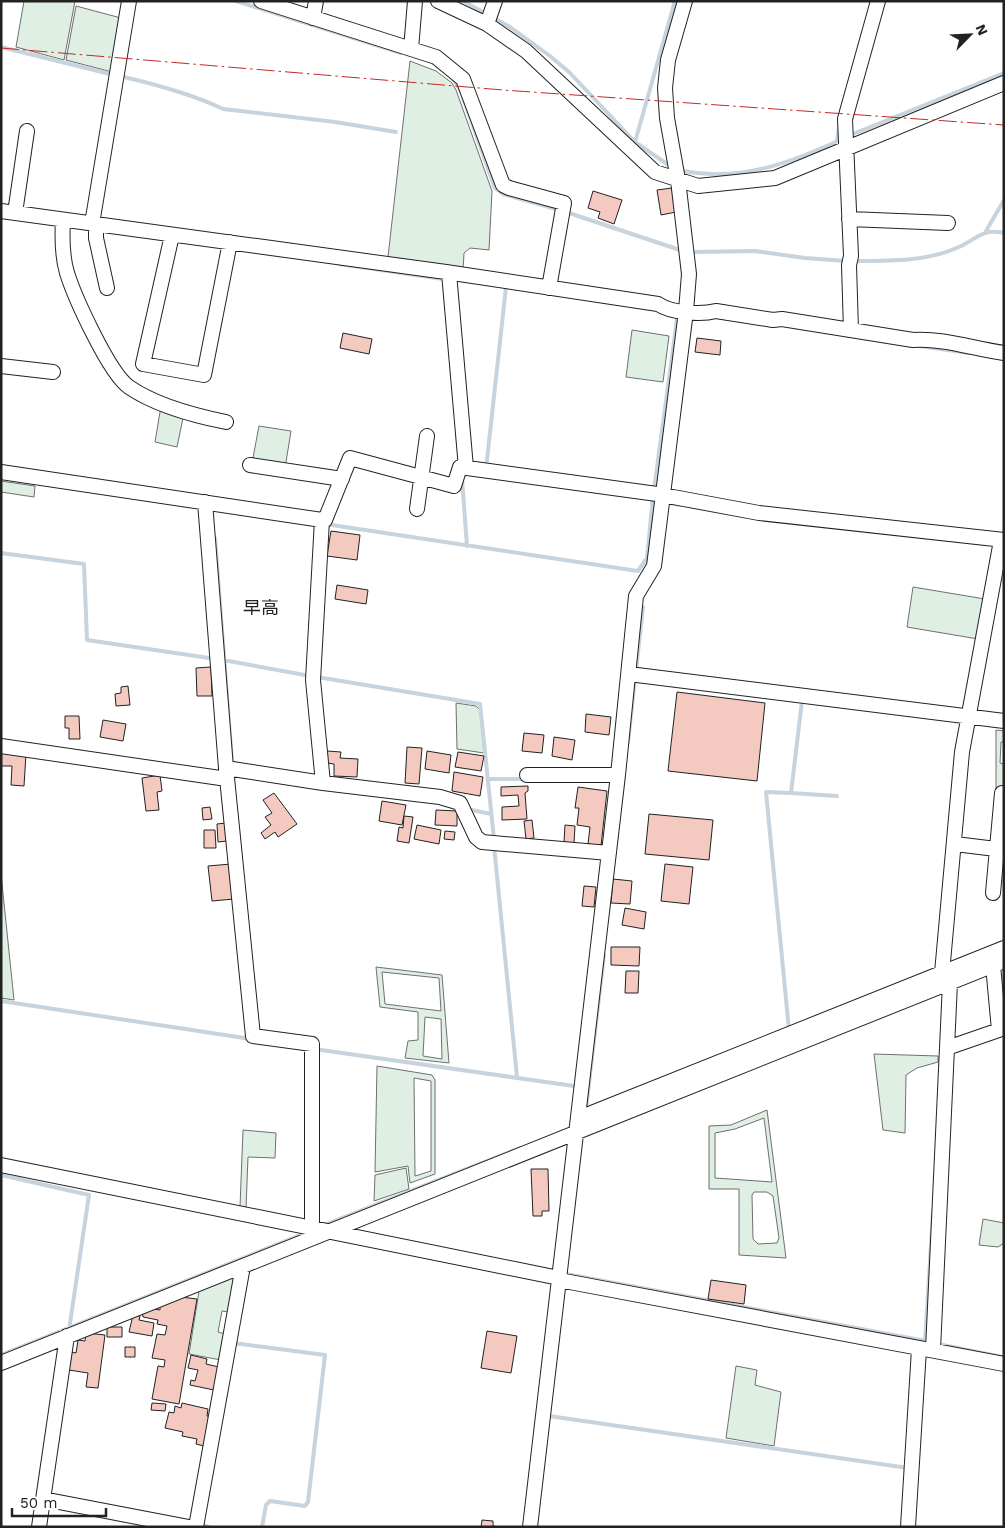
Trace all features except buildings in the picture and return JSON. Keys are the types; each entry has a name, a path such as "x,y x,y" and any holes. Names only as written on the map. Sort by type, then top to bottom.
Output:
{"street":[{"path":"107,288 94,224 129,1"},
{"path":"261,1 436,57 462,79 503,185 564,203 549,288"},
{"path":"313,18 316,1"},
{"path":"411,49 415,1"},
{"path":"438,1 491,14 526,51 654,172 698,186 775,178 845,141 1004,82"},
{"path":"530,1527 562,1280 576,1134 618,774 633,674 636,596 654,566 656,494 686,311 689,274 678,180 667,118 665,88 668,60 685,1"},
{"path":"851,330 845,119 878,1"},
{"path":"27,130 8,212 449,273 658,304 663,308 708,313 716,311 913,340 924,339 982,347 1004,353"},
{"path":"849,219 948,224"},
{"path":"63,220 62,241 68,273 105,358 128,387 172,408 198,417 226,422"},
{"path":"172,235 143,364 204,375 230,242"},
{"path":"449,273 466,468"},
{"path":"1,366 53,372"},
{"path":"417,509 426,436"},
{"path":"324,784 314,677 322,523 325,520 350,458 454,486 460,467 656,494 759,513 1003,542 962,752 943,978 947,1048 926,1350 912,1469 908,1527"},
{"path":"250,466 342,479"},
{"path":"1,472 205,507 322,523"},
{"path":"205,507 227,774 253,1036 312,1044 320,1228"},
{"path":"633,674 969,720 1004,721"},
{"path":"1,746 227,774 440,797 462,808 476,837 482,842 548,846 609,853"},
{"path":"527,775 618,774"},
{"path":"993,893 1002,793"},
{"path":"955,844 996,849"},
{"path":"1,1363 243,1266 320,1228 576,1134 943,978 1004,948"},
{"path":"579,1118 789,1035 943,978 998,963 999,1030 947,1048"},
{"path":"1,1165 320,1228 562,1280 1004,1364"},
{"path":"196,1527 243,1266"},
{"path":"39,1527 47,1499 67,1336"},
{"path":"47,1499 189,1527"}],"green space":[{"path":"24,1 75,1 64,60 16,47"},
{"path":"76,6 121,18 112,72 66,60"},
{"path":"410,61 436,71 452,83 492,191 489,250 470,248 464,253 463,271 450,266 388,257"},
{"path":"632,330 669,336 663,382 626,377"},
{"path":"161,406 184,413 177,447 155,442"},
{"path":"259,426 291,431 285,468 252,463"},
{"path":"1,481 35,486 34,497 1,492"},
{"path":"913,587 985,599 978,639 907,627"},
{"path":"456,703 476,706 480,710 484,753 457,749"},
{"path":"996,730 1004,731 1004,742 1001,742 1000,763 1004,764 1004,790 996,789"},
{"path":"1,874 14,1000 1,998"},
{"path":"376,967 442,975 449,1063 405,1058 408,1041 418,1040 418,1012 380,1007","holes":["382,972 439,978 441,1011 385,1004","425,1017 441,1019 442,1059 423,1056"]},
{"path":"874,1054 938,1056 938,1062 917,1068 906,1075 905,1133 883,1130"},
{"path":"377,1066 432,1075 435,1080 435,1174 410,1183 408,1166 375,1172","holes":["414,1078 431,1081 431,1171 415,1176"]},
{"path":"767,1110 786,1258 739,1255 739,1189 709,1189 709,1126 731,1125","holes":["764,1118 772,1182 715,1178 715,1133 735,1129","754,1192 767,1192 773,1196 779,1238 777,1243 758,1244 753,1239 752,1195"]},
{"path":"243,1130 276,1133 275,1158 248,1157 246,1208 240,1207"},
{"path":"406,1168 409,1189 374,1201 375,1175"},
{"path":"983,1219 1004,1223 1004,1243 998,1247 979,1245"},
{"path":"235,1275 229,1312 222,1311 218,1332 225,1334 221,1360 189,1354 199,1291"},
{"path":"736,1366 757,1370 755,1385 781,1392 774,1446 726,1438"}],"waterway":[{"path":"236,1 401,53"},
{"path":"463,1 510,27 550,56 569,72 635,142 667,164"},
{"path":"635,142 675,1"},
{"path":"1,47 110,74"},
{"path":"848,136 1004,73"},
{"path":"124,77 175,90 223,109 335,122 396,132"},
{"path":"453,79 460,89 495,188 503,194 559,210"},
{"path":"837,141 839,127"},
{"path":"683,171 725,174 765,168 804,156 842,139"},
{"path":"986,231 1004,200"},
{"path":"566,212 680,250"},
{"path":"853,261 893,261 933,256 959,247 985,233 1004,233"},
{"path":"692,252 755,251 846,261"},
{"path":"339,264 443,279"},
{"path":"486,469 506,287"},
{"path":"654,490 677,319"},
{"path":"919,346 969,353"},
{"path":"462,479 467,546"},
{"path":"325,524 638,571 647,558 653,497"},
{"path":"668,503 681,505"},
{"path":"215,538 232,762"},
{"path":"1,553 84,564 87,640 209,658"},
{"path":"628,742 643,607"},
{"path":"223,660 310,676"},
{"path":"317,677 480,704 494,839"},
{"path":"789,1030 766,792 791,793 802,701"},
{"path":"489,779 525,779"},
{"path":"791,793 837,796"},
{"path":"467,809 491,814"},
{"path":"494,846 517,1077"},
{"path":"586,1109 604,955"},
{"path":"1,1001 251,1039"},
{"path":"314,1049 574,1086"},
{"path":"324,1225 520,1148"},
{"path":"1,1175 89,1195 69,1330"},
{"path":"925,1343 933,1211"},
{"path":"1,1355 308,1232"},
{"path":"566,1274 926,1341"},
{"path":"233,1343 325,1355 308,1502 305,1506 270,1501 266,1505 262,1527"},
{"path":"938,1344 1002,1357"},
{"path":"549,1416 908,1468"},
{"path":"201,1524 209,1527"}],"power":[{"path":"1,48 503,90 1004,125"}],"district":[{"name":"早高","path":"261,608"}]}
